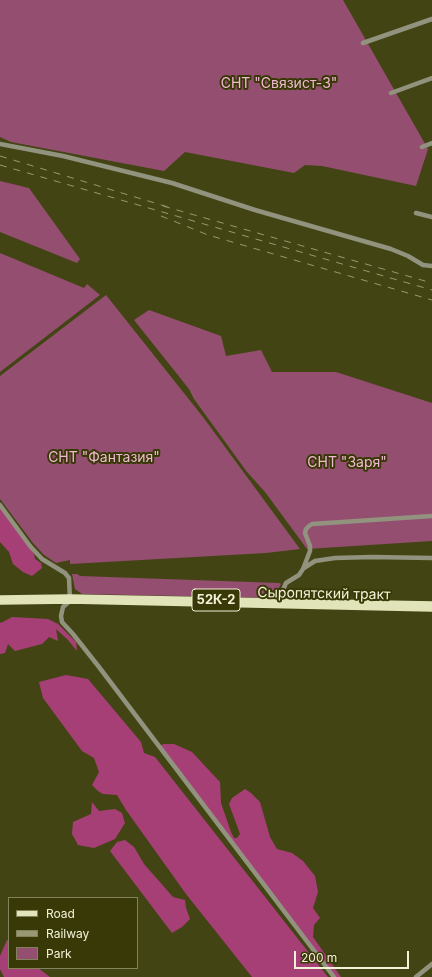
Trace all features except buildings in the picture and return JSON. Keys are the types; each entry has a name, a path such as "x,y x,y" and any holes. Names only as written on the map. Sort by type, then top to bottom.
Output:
{"main road":[{"name":"Сыропятский тракт","path":"0,598 432,604"},
{"name":"Сыропятский тракт","path":"0,602 70,599 432,609"}],"street":[{"path":"363,43 432,19"},
{"path":"391,93 432,78"},
{"path":"422,146 432,143"},
{"path":"0,144 63,156 172,182 255,210 391,248 423,265 432,266"},
{"path":"416,213 432,217"},
{"path":"0,505 30,546 50,564 67,575 70,582 70,599 63,607 61,616 62,622 99,667 334,977"},
{"path":"278,601 286,584 299,575 303,569 310,551 310,546 306,538 306,529 312,524 432,516"},
{"path":"303,569 314,561 335,558 432,558"},
{"path":"416,977 432,964"}],"green space":[{"name":"СНТ \"Связист-3\"","path":"0,0 343,0 428,149 416,186 322,166 305,165 294,173 185,152 164,171 11,142 0,137"},
{"path":"0,181 29,188 80,259 77,263 0,232"},
{"path":"0,253 84,288 87,284 100,295 0,372"},
{"name":"СНТ \"Фантазия\"","path":"106,295 203,417 300,549 266,553 70,564 70,560 56,563 44,555 33,543 0,499 0,376"},
{"name":"СНТ \"Заря\"","path":"149,310 221,336 226,356 261,350 272,372 336,372 432,403 432,541 307,549 265,492 247,472 194,399 189,389 134,320"},
{"path":"72,574 77,574 80,576 281,584 278,589 278,596 275,598 82,594 75,589"}],"shaded area":[{"path":"0,508 34,554 35,559 41,563 42,568 32,576 23,572 13,564 9,552 0,542"},
{"path":"12,617 48,619 58,624 76,642 77,651 56,629 58,641 49,637 42,644 15,651 8,644 5,653 0,654 0,622 1,623"},
{"path":"66,675 88,679 141,742 144,753 155,757 328,977 252,977 186,894 117,795 103,794 92,785 99,772 94,758 82,751 43,698 39,682"},
{"path":"164,744 174,744 192,752 220,782 221,803 234,838 237,838 240,834 229,804 232,798 245,789 260,802 270,837 277,849 292,853 303,861 315,876 318,892 313,908 320,918 314,925 313,937 341,977 335,977 159,746"},
{"path":"92,802 99,811 115,809 122,813 125,823 115,839 94,848 78,845 72,834 73,822 91,814"},
{"path":"125,840 134,847 144,864 173,897 185,900 190,919 182,927 172,933 110,851 117,842"},
{"path":"7,940 8,969 39,969 50,977 4,977 0,969 0,956"}],"railway":[{"path":"0,156 168,207"},
{"path":"0,165 432,290"},
{"path":"163,206 432,283"},
{"path":"161,216 208,235 432,300"}]}
